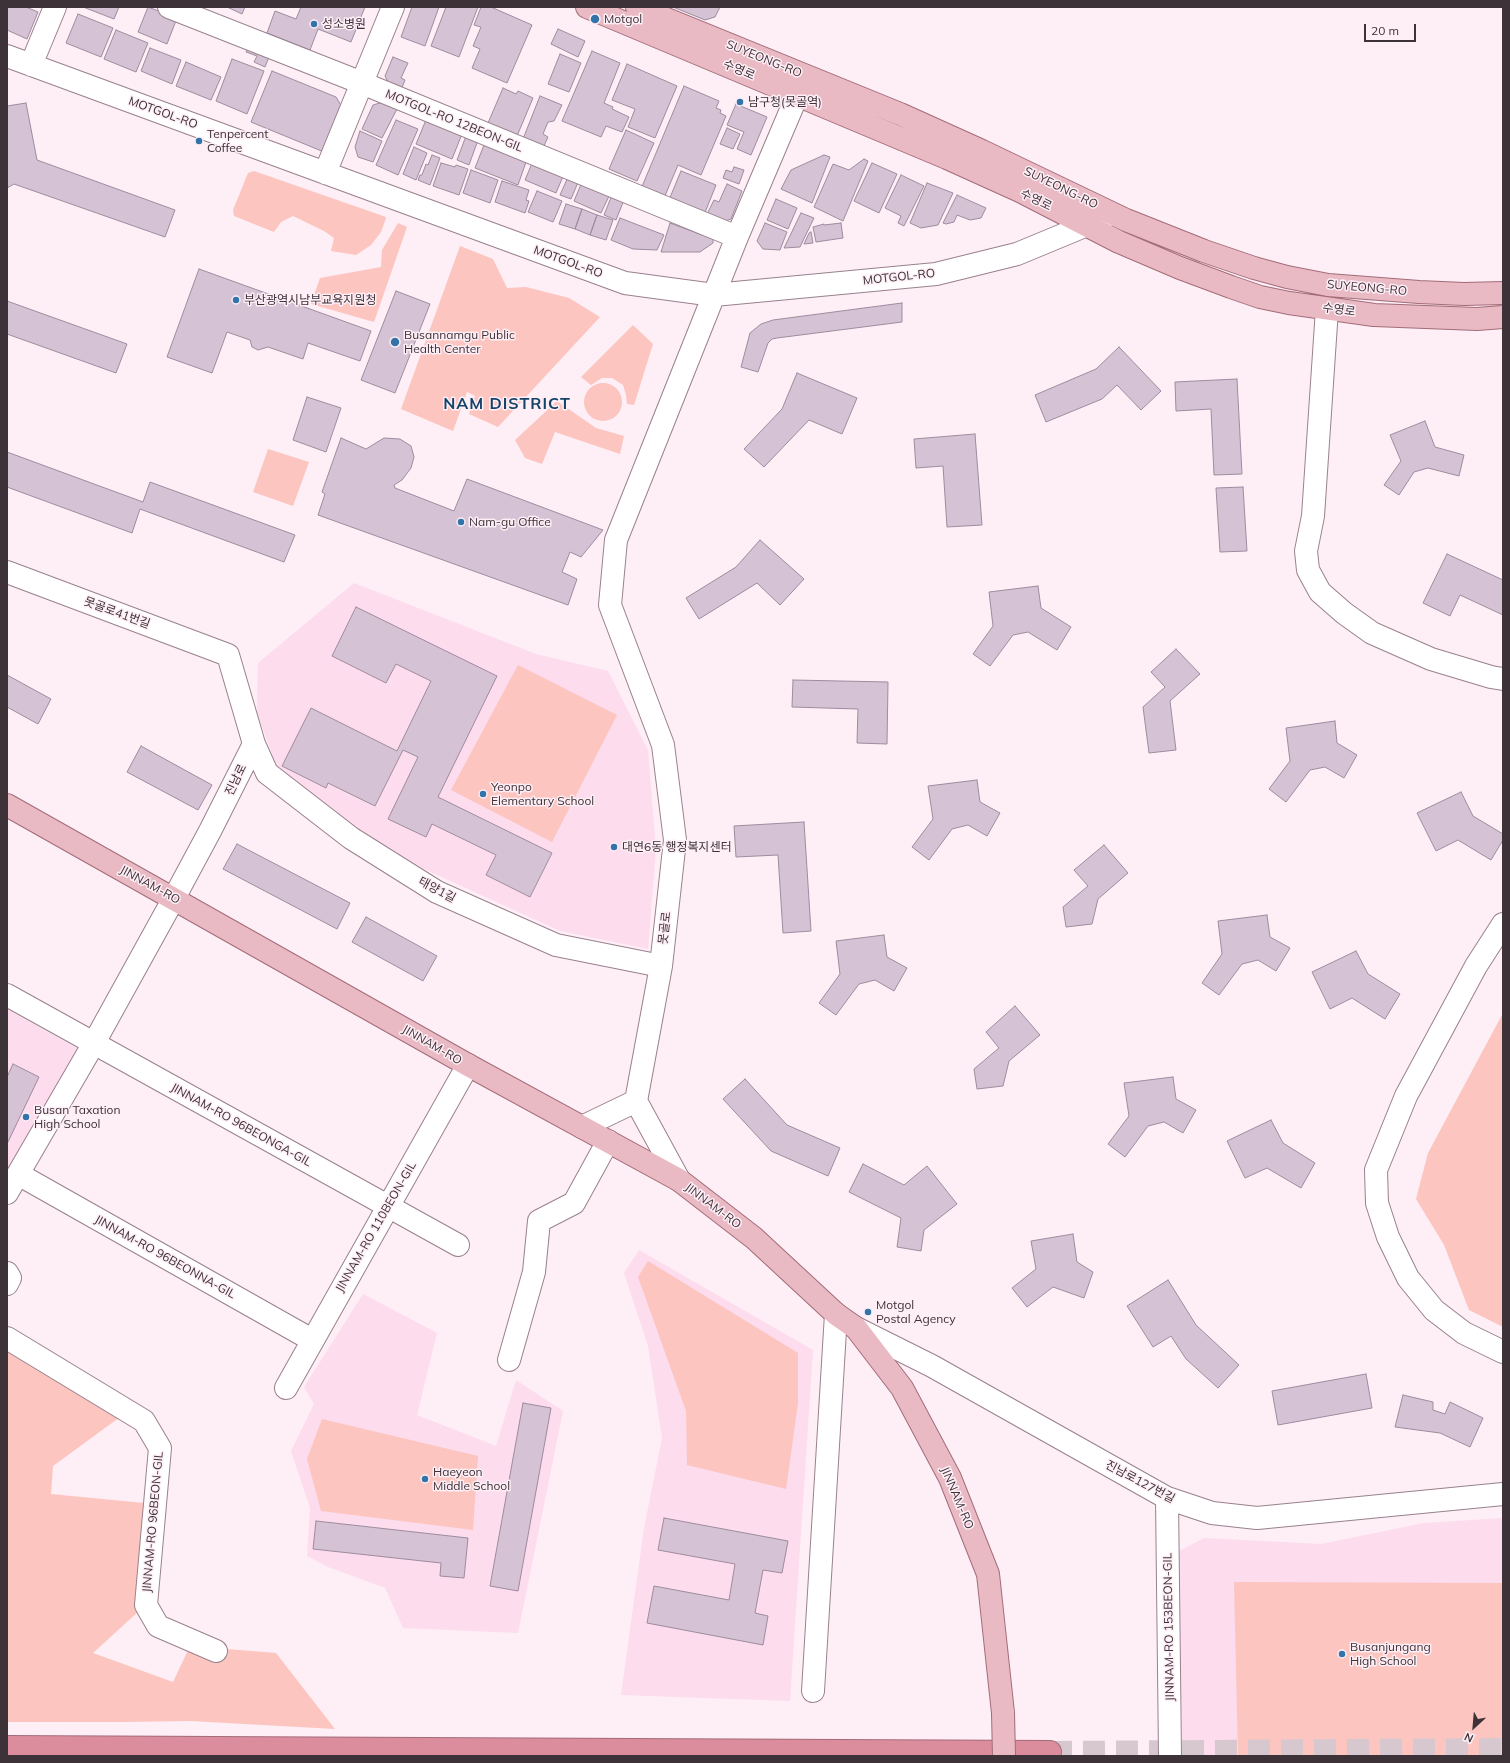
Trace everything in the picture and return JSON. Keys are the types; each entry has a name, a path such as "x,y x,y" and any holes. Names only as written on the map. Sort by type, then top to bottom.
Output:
{"highway":[{"path":"7,1748 1050,1752"}],"main road":[{"name":"수영로","path":"587,7 801,85 954,161 1020,191 1119,242 1231,287 1260,296 1327,309 1374,315 1477,319 1503,317"},
{"name":"SUYEONG-RO","path":"637,7 801,85 900,114 982,151 1126,220 1204,251 1254,268 1328,286 1464,294 1503,292"},
{"name":"JINNAM-RO","path":"7,805 468,1065 679,1180 754,1238 836,1314 856,1328 902,1388 950,1478 988,1574 1003,1713 1004,1756"}],"street":[{"path":"31,65 55,7"},
{"name":"MOTGOL-RO 12BEON-GIL","path":"169,7 362,83 737,237"},
{"path":"325,173 393,7"},
{"name":"MOTGOL-RO","path":"7,56 625,283 714,295 936,274 1017,254 1087,225 1126,220"},
{"name":"못골로","path":"636,1101 661,966 674,840 663,745 610,605 616,540 737,237 801,85"},
{"path":"1327,309 1313,516 1306,551 1308,570 1320,592 1344,613 1372,633 1431,659 1491,677 1503,679"},
{"name":"못골로41번길","path":"7,572 228,655 254,744"},
{"name":"진남로","path":"174,898 254,744"},
{"name":"태양1길","path":"254,744 267,773 351,838 437,892 556,945 661,966"},
{"path":"7,1192 94,1043 174,898"},
{"path":"1503,924 1476,966 1406,1096 1376,1170 1376,1203 1388,1237 1408,1278 1434,1310 1464,1333 1503,1352"},
{"path":"7,995 94,1043"},
{"name":"JINNAM-RO 96BEONGA-GIL","path":"94,1043 458,1245"},
{"name":"JINNAM-RO 110BEON-GIL","path":"286,1388 468,1065"},
{"path":"582,1127 636,1101 679,1180"},
{"path":"509,1360 534,1272 538,1221 574,1203 608,1141"},
{"name":"JINNAM-RO 96BEONNA-GIL","path":"18,1174 312,1340"},
{"path":"7,1273 10,1278 7,1284"},
{"path":"813,1691 836,1314"},
{"name":"진남로127번길","path":"856,1328 939,1370 1167,1498 1212,1513 1257,1518 1503,1494"},
{"name":"JINNAM-RO 96BEON-GIL","path":"7,1338 144,1421 160,1448 146,1605 158,1626 216,1651"},
{"name":"JINNAM-RO 153BEON-GIL","path":"1167,1498 1170,1756"}],"shaded area":[{"path":"254,171 386,217 381,232 371,245 356,255 331,251 334,238 324,231 293,216 281,222 274,232 234,216 233,210 248,173"},
{"path":"398,223 407,227 374,322 311,304 320,278 381,267 382,250"},
{"path":"460,246 493,259 507,288 526,287 569,298 600,317 498,427 469,414 475,396 467,392 453,431 401,409"},
{"path":"633,325 653,344 634,405 627,404 623,385 612,378 602,378 591,385 581,377"},
{"path":"603,383 616,389 622,402 616,415 603,421 590,415 584,402 590,389"},
{"path":"557,401 596,428 624,436 620,454 555,432 542,464 525,458 515,440"},
{"path":"268,449 309,462 293,506 253,492"},
{"name":"Yeonpo Elementary School","path":"354,583 536,654 608,671 648,750 656,849 648,949 560,931 424,869 351,824 276,765 257,713 258,663"},
{"path":"518,665 617,715 552,842 451,790"},
{"name":"Busan Taxation High School","path":"7,1009 82,1051 7,1183"},
{"path":"1503,1013 1503,1327 1469,1310 1444,1245 1416,1199 1428,1153"},
{"path":"639,1250 813,1350 790,1701 621,1695 644,1528 662,1438 648,1346 624,1273"},
{"path":"648,1261 798,1353 798,1403 786,1489 687,1465 686,1411 638,1277"},
{"name":"Haeyeon Middle School","path":"363,1294 437,1333 417,1415 496,1446 516,1380 563,1411 518,1633 403,1628 385,1588 328,1567 307,1556 310,1508 291,1451 314,1404 304,1387"},
{"path":"7,1349 120,1417 53,1466 51,1494 144,1503 139,1611 93,1653 173,1682 190,1646 276,1653 335,1729 191,1721 7,1722"},
{"path":"322,1419 478,1456 473,1530 321,1511 307,1459"},
{"name":"Busanjungang High School","path":"1503,1518 1503,1756 1182,1756 1179,1551 1204,1538 1321,1544 1424,1523"},
{"name":"Busanjungang High School","path":"1234,1582 1503,1583 1503,1756 1238,1756"}],"building":[{"path":"7,7 26,7 38,12 27,39 7,30"},
{"path":"83,7 119,7 114,19"},
{"path":"148,7 177,18 167,44 138,32"},
{"path":"227,7 245,7 242,14"},
{"name":"성소병원","path":"301,7 365,7 351,42 318,29 310,50 267,33 275,11 296,19"},
{"path":"412,7 439,7 425,46 401,37"},
{"path":"446,7 478,7 459,57 431,46"},
{"path":"481,7 491,7 532,25 507,83 472,68 480,49 473,46 481,27 474,25"},
{"path":"673,7 720,7 715,17 705,20"},
{"path":"78,14 113,28 101,57 66,43"},
{"path":"558,29 585,41 578,57 551,44"},
{"path":"116,30 148,43 136,72 104,59"},
{"path":"150,48 181,60 172,84 141,71"},
{"path":"248,48 269,57 265,67 254,62 257,56 246,52"},
{"path":"592,51 620,63 604,103 613,107 612,109 629,117 622,132 606,126 601,137 562,121"},
{"path":"560,54 581,63 569,92 548,84"},
{"path":"393,57 408,63 401,78 405,80 401,90 390,86 385,76"},
{"path":"232,59 264,71 247,114 216,101"},
{"path":"186,62 221,77 211,100 176,86"},
{"path":"627,64 677,86 655,138 628,127 635,109 612,100"},
{"path":"272,71 336,97 342,107 324,152 251,122"},
{"path":"684,86 719,101 716,108 721,110 720,113 726,116 701,175 678,165 664,198 641,189"},
{"path":"503,88 516,94 518,91 533,98 517,136 488,123"},
{"path":"540,96 562,105 554,121 548,122 543,134 548,137 543,148 523,139"},
{"path":"383,102 397,109 382,138 362,129 373,105"},
{"path":"26,103 37,160 175,210 165,237 14,184 7,188 7,106"},
{"path":"736,104 767,117 751,155 737,149 744,132 727,125"},
{"path":"396,120 418,129 398,175 376,165"},
{"path":"426,120 462,134 452,159 416,144"},
{"path":"727,128 740,134 733,149 720,144"},
{"path":"626,130 654,143 637,181 609,169"},
{"path":"360,131 382,141 373,162 358,157 355,147"},
{"path":"466,136 478,140 469,165 457,160"},
{"path":"484,145 526,162 518,185 475,168"},
{"path":"414,147 427,153 416,180 403,174"},
{"path":"432,155 440,158 430,185 418,180 420,175 422,175 426,164 428,165"},
{"path":"824,155 830,157 812,203 781,189 791,170"},
{"path":"864,159 868,161 843,221 814,207 833,164 849,170"},
{"path":"533,161 564,174 556,193 525,180"},
{"path":"441,163 455,167 456,165 468,169 459,195 433,186"},
{"path":"872,163 897,174 879,213 854,201"},
{"path":"734,167 744,170 739,184 723,178 726,170 732,172"},
{"path":"471,170 498,180 490,203 463,193"},
{"path":"681,171 716,185 704,215 669,200"},
{"path":"569,175 579,180 571,199 560,195"},
{"path":"901,175 924,186 904,226 898,223 901,216 885,208"},
{"path":"502,181 529,190 526,200 529,201 525,213 495,202"},
{"path":"582,182 610,194 601,213 574,201"},
{"path":"927,183 953,193 938,225 921,228 910,223"},
{"path":"727,184 742,191 731,219 722,222 706,216 714,200 719,202"},
{"path":"537,191 562,201 553,222 528,212"},
{"path":"612,195 624,200 616,220 604,215"},
{"path":"957,195 986,208 981,218 970,220 957,215 954,222 946,224 943,223"},
{"path":"776,199 797,208 788,229 767,220"},
{"path":"566,204 582,209 575,229 559,224"},
{"path":"582,209 597,215 590,235 575,229"},
{"path":"801,213 814,218 800,247 784,248"},
{"path":"597,215 613,220 606,240 590,235"},
{"path":"620,218 664,235 657,250 633,249 611,240"},
{"path":"670,223 713,239 713,243 700,252 661,252"},
{"path":"765,223 787,232 780,250 763,249 757,241"},
{"path":"841,223 843,238 816,242 813,227 824,224"},
{"path":"811,232 813,243 804,244 809,233"},
{"name":"부산광역시남부교육지원청","path":"199,269 371,331 360,361 308,343 303,359 268,347 258,350 252,347 250,340 227,332 212,373 167,357"},
{"name":"Busannamgu Public Health Center","path":"396,291 430,304 395,393 361,380"},
{"path":"7,301 127,344 116,373 7,334"},
{"path":"902,303 902,322 772,339 768,343 758,372 741,367 750,333 761,324 773,320"},
{"path":"1119,347 1161,391 1141,410 1117,385 1102,399 1046,422 1035,395 1096,369"},
{"path":"797,373 857,398 842,434 809,420 764,467 744,449 782,409"},
{"path":"1237,379 1242,474 1214,475 1211,409 1176,411 1175,382"},
{"path":"307,397 341,408 326,452 293,440"},
{"path":"1425,421 1435,447 1464,455 1459,476 1428,468 1414,472 1399,495 1384,485 1401,461 1390,435"},
{"path":"975,434 982,525 947,527 943,466 916,468 914,439"},
{"name":"Nam-gu Office","path":"341,438 366,449 384,438 400,439 411,446 414,457 411,468 402,480 394,485 395,488 454,511 467,479 603,530 581,557 570,552 562,572 577,579 568,605 318,515 325,494 322,492"},
{"path":"7,452 143,502 150,482 295,535 284,562 140,509 132,533 7,487"},
{"path":"1243,487 1247,551 1220,552 1216,488"},
{"path":"760,540 804,579 780,605 757,583 699,619 686,598 736,567"},
{"path":"1447,554 1503,580 1503,615 1460,595 1450,616 1423,603"},
{"path":"1038,586 1041,608 1071,627 1057,650 1028,632 1013,635 990,666 973,654 993,626 989,592"},
{"path":"356,607 497,676 438,797 552,853 530,897 486,875 496,855 432,824 426,837 388,819 418,757 403,750 375,806 328,783 326,788 282,766 311,708 397,751 431,681 396,664 386,683 332,656"},
{"path":"1176,649 1200,674 1170,701 1176,750 1149,753 1143,707 1165,687 1151,672"},
{"path":"7,675 51,699 38,724 7,707"},
{"path":"793,680 888,682 887,744 857,743 858,709 792,707"},
{"path":"1335,721 1337,743 1357,755 1344,778 1325,767 1310,770 1286,802 1269,789 1290,761 1286,728"},
{"path":"141,746 212,785 198,810 127,772"},
{"path":"977,780 980,802 1000,813 987,836 968,825 952,829 929,860 912,847 933,819 928,786"},
{"path":"1461,792 1473,816 1503,834 1503,840 1491,860 1458,840 1436,851 1417,813"},
{"path":"804,822 811,931 783,933 778,855 736,857 734,826"},
{"path":"237,844 350,903 337,929 223,869"},
{"path":"1104,845 1128,873 1098,899 1092,924 1066,927 1063,907 1088,886 1074,870"},
{"path":"1267,915 1270,937 1290,948 1276,971 1258,960 1242,964 1219,995 1202,983 1222,954 1218,921"},
{"path":"366,917 437,956 423,981 352,942"},
{"path":"884,935 887,957 907,968 894,991 875,980 859,984 836,1015 819,1003 840,974 836,941"},
{"path":"1356,951 1368,974 1400,994 1385,1019 1352,998 1330,1009 1312,972"},
{"path":"1015,1006 1040,1035 1009,1061 1003,1086 977,1089 974,1069 999,1048 986,1032"},
{"path":"13,1064 39,1077 7,1144 7,1077"},
{"path":"1173,1077 1176,1099 1196,1110 1183,1133 1164,1122 1148,1126 1125,1157 1108,1144 1129,1116 1124,1083"},
{"path":"745,1079 787,1125 840,1148 828,1176 771,1151 723,1099"},
{"path":"1271,1120 1283,1143 1315,1163 1301,1188 1267,1168 1245,1178 1227,1141"},
{"path":"863,1164 904,1185 927,1166 957,1204 924,1230 921,1251 897,1247 901,1218 849,1192"},
{"path":"1073,1234 1077,1262 1093,1272 1084,1298 1053,1287 1027,1307 1012,1288 1036,1269 1031,1241"},
{"path":"1168,1280 1196,1325 1239,1365 1218,1388 1186,1359 1171,1336 1153,1347 1127,1306"},
{"path":"1366,1374 1372,1408 1278,1425 1272,1391"},
{"path":"1403,1395 1433,1402 1433,1410 1445,1414 1450,1402 1483,1418 1470,1447 1440,1433 1395,1427"},
{"path":"523,1403 551,1408 518,1591 490,1586"},
{"path":"664,1518 788,1541 782,1573 763,1570 755,1613 768,1616 763,1645 647,1623 654,1586 729,1600 735,1564 658,1550"},
{"path":"316,1521 468,1538 464,1578 440,1576 441,1563 313,1549"}],"tunnel":[{"path":"1050,1752 1503,1749"}],"place":[{"name":"Motgol","path":"595,19"},
{"name":"성소병원","path":"314,24"},
{"name":"남구청(못골역)","path":"740,102"},
{"name":"Tenpercent Coffee","path":"199,141"},
{"name":"부산광역시남부교육지원청","path":"236,300"},
{"name":"Busannamgu Public Health Center","path":"395,342"},
{"name":"Nam-gu Office","path":"461,522"},
{"name":"Yeonpo Elementary School","path":"483,794"},
{"name":"대연6동 행정복지센터","path":"614,847"},
{"name":"Busan Taxation High School","path":"26,1117"},
{"name":"Motgol Postal Agency","path":"868,1312"},
{"name":"Haeyeon Middle School","path":"425,1479"},
{"name":"Busanjungang High School","path":"1342,1654"}],"district":[{"name":"NAM DISTRICT","path":"507,404"}]}
